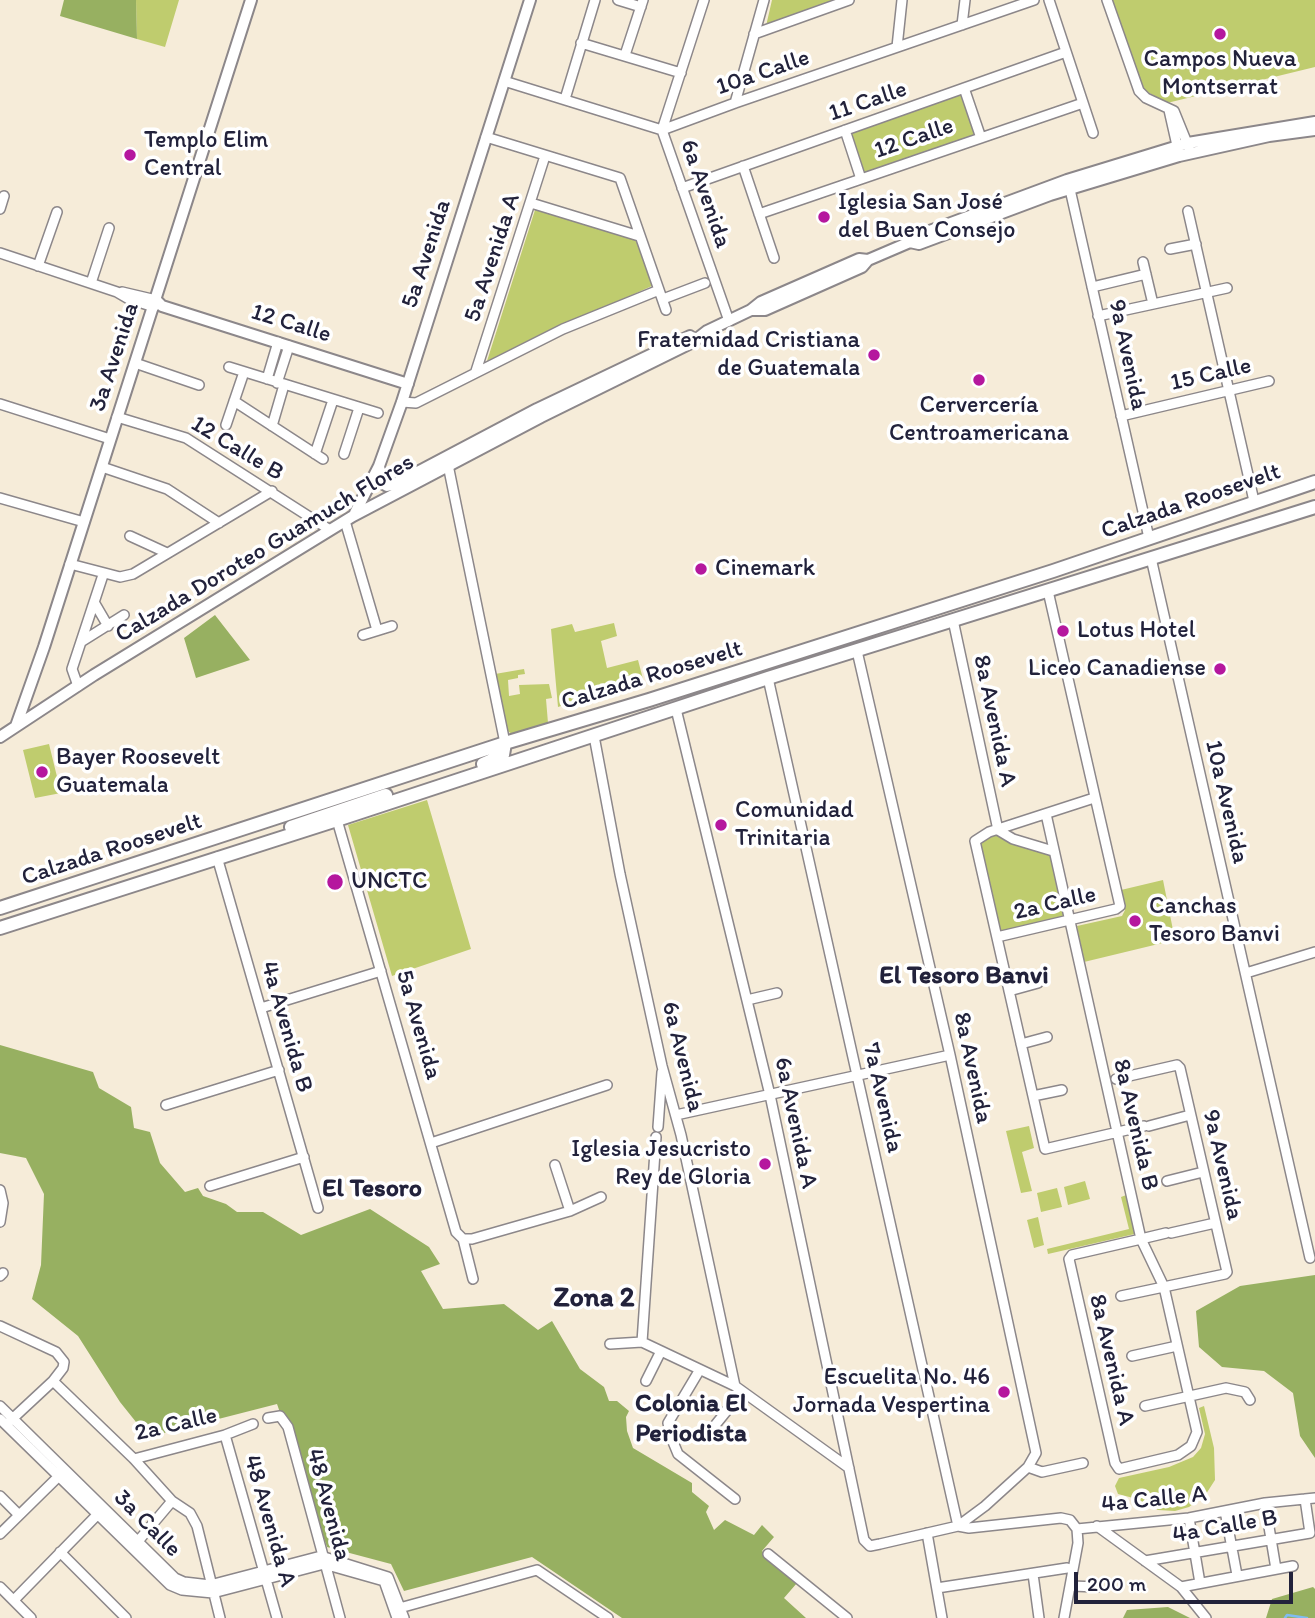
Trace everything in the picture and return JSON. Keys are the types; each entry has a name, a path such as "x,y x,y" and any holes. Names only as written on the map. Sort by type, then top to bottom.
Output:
{"highway":[{"name":"Calzada Roosevelt","path":"0,908 505,743 1053,571 1315,482"},
{"name":"Calzada Roosevelt","path":"0,928 768,678 1315,507"},
{"path":"953,620 954,612 959,607 1038,582 1053,571"},
{"path":"877,644 893,632 944,616 947,613 946,604"},
{"path":"594,736 595,727 599,723 634,712 649,700"},
{"path":"263,843 304,821 494,760 504,753 505,743"},
{"path":"31,899 48,895 53,897 50,904 34,917"}],"main road":[{"name":"3a Avenida","path":"16,726 135,363 157,304 251,0"},
{"name":"5a Avenida","path":"349,518 379,466 402,402 530,0"},
{"name":"Calzada Doroteo Guamuch Flores","path":"379,466 381,481 389,486 448,461 690,343 751,310 765,310 862,267 868,260 910,242 916,236 1184,150 1315,122"},
{"name":"Calzada Doroteo Guamuch Flores","path":"1184,150 1315,130"},
{"name":"12 Calle","path":"157,304 408,384"},
{"name":"Calzada Doroteo Guamuch Flores","path":"0,737 349,518 448,461"},
{"path":"32,683 35,702 49,705"}],"street":[{"path":"565,99 595,0"},
{"path":"618,0 642,4 625,55"},
{"name":"6a Avenida","path":"704,0 662,130 729,321"},
{"path":"736,103 764,0"},
{"path":"754,34 849,0"},
{"path":"897,47 902,0"},
{"path":"962,25 965,0"},
{"name":"10a Calle","path":"662,130 1034,0"},
{"path":"1049,0 1093,133"},
{"path":"1107,0 1139,91 1178,117 1184,150"},
{"path":"581,43 681,73"},
{"name":"11 Calle","path":"682,188 1066,52"},
{"path":"504,81 662,130"},
{"path":"964,88 981,138"},
{"name":"12 Calle","path":"759,214 1083,103"},
{"path":"845,130 861,179"},
{"path":"486,137 620,178 666,310"},
{"name":"5a Avenida A","path":"476,371 545,156"},
{"path":"743,166 774,258"},
{"name":"9a Avenida","path":"1069,185 1149,538"},
{"path":"0,209 4,196"},
{"path":"531,203 639,236"},
{"path":"1188,211 1254,502"},
{"path":"38,266 57,212"},
{"path":"91,283 109,228"},
{"path":"1170,250 1196,244"},
{"name":"12 Calle","path":"0,253 117,292 130,293 157,304"},
{"path":"1143,262 1153,304"},
{"path":"1092,287 1146,274"},
{"path":"402,402 416,403 563,329 661,295 705,283"},
{"path":"1098,316 1227,288"},
{"path":"276,382 272,363 284,344"},
{"path":"272,426 276,382 282,367 284,344"},
{"path":"135,363 199,385"},
{"path":"272,363 282,367"},
{"path":"229,367 378,414"},
{"path":"226,425 244,372"},
{"name":"15 Calle","path":"1121,416 1269,381"},
{"path":"234,401 319,456 333,400"},
{"path":"0,404 110,439"},
{"path":"344,454 359,408"},
{"name":"12 Calle B","path":"117,417 186,438 330,530"},
{"path":"448,461 505,743"},
{"path":"102,467 167,489 219,523"},
{"path":"70,564 120,578 133,574 272,491"},
{"path":"0,498 84,522"},
{"path":"349,518 377,630"},
{"path":"130,536 167,553"},
{"name":"10a Avenida","path":"1152,558 1310,1258"},
{"path":"78,686 72,669 103,575"},
{"path":"1048,592 1094,798 977,837 975,841 1045,1149 1190,1115"},
{"path":"94,602 108,626"},
{"path":"81,642 124,615"},
{"name":"8a Avenida A","path":"953,620 998,830"},
{"path":"363,635 392,626"},
{"name":"8a Avenida","path":"857,651 950,1055 1036,1453 1028,1467"},
{"name":"7a Avenida","path":"768,678 958,1526"},
{"name":"6a Avenida A","path":"676,709 770,1095 864,1540 870,1546 927,1533"},
{"name":"6a Avenida","path":"594,736 620,874 662,1066 676,1115 738,1389"},
{"name":"2a Calle","path":"997,937 1120,906 1094,798"},
{"name":"8a Avenida B","path":"1046,814 1141,1239 1164,1287 1197,1432 1195,1440"},
{"name":"5a Avenida","path":"337,820 456,1232 463,1239 473,1279"},
{"path":"998,830 1013,839 1053,851"},
{"name":"4a Avenida B","path":"217,857 318,1208"},
{"path":"1245,972 1315,952"},
{"path":"261,1008 381,971"},
{"path":"1009,991 1038,983"},
{"path":"747,1000 777,993"},
{"path":"1021,1044 1046,1037"},
{"path":"676,1115 950,1055"},
{"name":"9a Avenida","path":"1116,1079 1177,1065 1180,1068 1227,1272 1164,1287"},
{"path":"642,1342 662,1066"},
{"path":"166,1105 279,1070"},
{"path":"431,1143 607,1085"},
{"path":"1032,1096 1062,1090"},
{"path":"210,1186 303,1157"},
{"path":"555,1165 570,1210"},
{"path":"1167,1181 1203,1172"},
{"path":"0,1223 3,1212 2,1193"},
{"path":"463,1239 472,1239 570,1210 601,1197"},
{"path":"1141,1239 1215,1223"},
{"name":"8a Avenida A","path":"1141,1239 1070,1256 1115,1463 1120,1469 1171,1458 1185,1452 1195,1440"},
{"path":"1121,1296 1164,1287"},
{"path":"0,1326 56,1352 62,1357 63,1368 54,1381 6,1421"},
{"path":"610,1344 642,1342 738,1389 849,1468"},
{"path":"1132,1356 1177,1346"},
{"path":"646,1381 661,1351"},
{"path":"699,1371 668,1423 674,1446 678,1454 735,1499"},
{"name":"2a Calle","path":"54,1381 134,1459 225,1435 253,1424"},
{"path":"1144,1406 1231,1388 1245,1392 1250,1400"},
{"path":"712,1429 738,1389"},
{"name":"3a Calle","path":"0,1406 6,1421 59,1476 135,1544"},
{"name":"48 Avenida","path":"268,1418 280,1416 288,1427 340,1618"},
{"name":"3a Calle","path":"6,1421 135,1544 170,1585 182,1590 211,1589 323,1560"},
{"name":"48 Avenida A","path":"225,1435 277,1618"},
{"path":"134,1459 172,1501 190,1513 197,1526 220,1618"},
{"path":"942,1618 927,1533 958,1526 985,1506 1028,1467 1042,1472 1083,1463"},
{"path":"0,1534 59,1476"},
{"path":"0,1496 18,1514"},
{"name":"4a Calle A","path":"958,1526 969,1528 1061,1518 1070,1520 1077,1529 1189,1518 1265,1503 1310,1499"},
{"name":"4a Calle B","path":"1145,1560 1308,1533 1310,1499"},
{"path":"135,1544 172,1501"},
{"path":"1265,1503 1276,1569"},
{"path":"1225,1511 1237,1575"},
{"path":"14,1600 99,1513"},
{"path":"1189,1518 1200,1583"},
{"path":"1097,1526 1181,1587 1206,1618"},
{"path":"1064,1618 1072,1586 1078,1544 1077,1529"},
{"path":"60,1552 126,1618"},
{"path":"768,1554 847,1618"},
{"path":"323,1560 384,1581 398,1612 404,1618"},
{"path":"1181,1587 1293,1566"},
{"path":"937,1588 1067,1568"},
{"path":"398,1612 537,1570 608,1618"},
{"path":"1033,1574 1039,1618"},
{"path":"1072,1586 1097,1587"},
{"path":"0,1587 31,1618"}],"green space":[{"path":"64,0 136,0 137,39 60,16"},
{"path":"136,0 179,0 165,47 137,39"},
{"path":"772,0 834,0 766,26"},
{"name":"Campos Nueva Montserrat","path":"1112,0 1315,0 1315,67 1167,103 1144,90"},
{"path":"963,91 979,137 863,176 847,132"},
{"path":"535,210 636,238 654,285 487,361"},
{"path":"215,615 250,660 196,678 184,638"},
{"path":"614,623 617,636 601,641 607,668 638,660 643,679 558,707 551,629 572,624 575,632"},
{"path":"524,669 525,674 508,680 509,696 520,694 519,685 549,684 552,698 546,699 548,723 512,734 506,730 495,674"},
{"name":"Bayer Roosevelt Guatemala","path":"49,744 61,793 35,798 23,750"},
{"path":"427,800 471,949 392,976 348,825"},
{"path":"997,832 1051,853 1066,918 999,934 978,840"},
{"name":"Canchas Tesoro Banvi","path":"1163,880 1175,940 1084,962 1077,926 1122,916 1125,910 1121,890"},
{"path":"0,1045 93,1072 99,1088 131,1107 134,1128 150,1132 160,1163 185,1192 198,1188 203,1196 226,1204 237,1212 263,1212 301,1235 370,1209 429,1247 440,1264 421,1271 443,1309 504,1304 538,1330 552,1321 580,1369 604,1387 609,1401 617,1401 629,1411 626,1417 627,1431 633,1448 692,1483 692,1492 709,1506 706,1512 714,1530 725,1520 754,1535 762,1525 774,1537 762,1551 797,1583 784,1598 806,1618 622,1618 532,1557 404,1591 391,1564 327,1547 277,1404 148,1437 120,1402 78,1336 32,1299 41,1265 44,1194 26,1158 0,1153"},
{"path":"1029,1126 1034,1148 1022,1152 1032,1191 1021,1193 1006,1131"},
{"path":"1085,1181 1090,1199 1068,1205 1064,1187"},
{"path":"1057,1188 1062,1207 1041,1212 1037,1193"},
{"path":"1129,1194 1139,1233 1048,1254 1047,1249 1129,1229 1121,1197"},
{"path":"1038,1217 1044,1245 1034,1248 1027,1220"},
{"path":"1315,1275 1315,1458 1300,1436 1293,1393 1264,1371 1222,1367 1199,1347 1196,1311 1240,1286"},
{"path":"1204,1406 1214,1448 1215,1480 1206,1494 1189,1507 1175,1511 1158,1510 1137,1499 1118,1494 1115,1486 1119,1478 1169,1467 1193,1457 1201,1448 1205,1434 1199,1408"},
{"path":"1313,1587 1315,1618 1266,1618 1272,1599"},
{"path":"1168,1607 1190,1618 1123,1618 1127,1610"}],"waterway":[{"path":"1285,1618 1287,1615 1307,1618"}],"place":[{"name":"Campos Nueva Montserrat","path":"1220,34"},
{"name":"Templo Elim Central","path":"130,155"},
{"name":"Iglesia San José del Buen Consejo","path":"824,217"},
{"name":"Fraternidad Cristiana de Guatemala","path":"874,355"},
{"name":"Cervercería Centroamericana","path":"979,380"},
{"name":"Cinemark","path":"701,569"},
{"name":"Lotus Hotel","path":"1063,631"},
{"name":"Liceo Canadiense","path":"1220,669"},
{"name":"Bayer Roosevelt Guatemala","path":"42,772"},
{"name":"Comunidad Trinitaria","path":"721,825"},
{"name":"UNCTC","path":"335,882"},
{"name":"Canchas Tesoro Banvi","path":"1135,921"},
{"name":"Iglesia Jesucristo Rey de Gloria","path":"765,1164"},
{"name":"Escuelita No. 46 Jornada Vespertina","path":"1004,1392"}],"district":[{"name":"El Tesoro Banvi","path":"964,976"},
{"name":"El Tesoro","path":"372,1189"},
{"name":"Zona 2","path":"594,1299"},
{"name":"Colonia El Periodista","path":"691,1419"}]}
